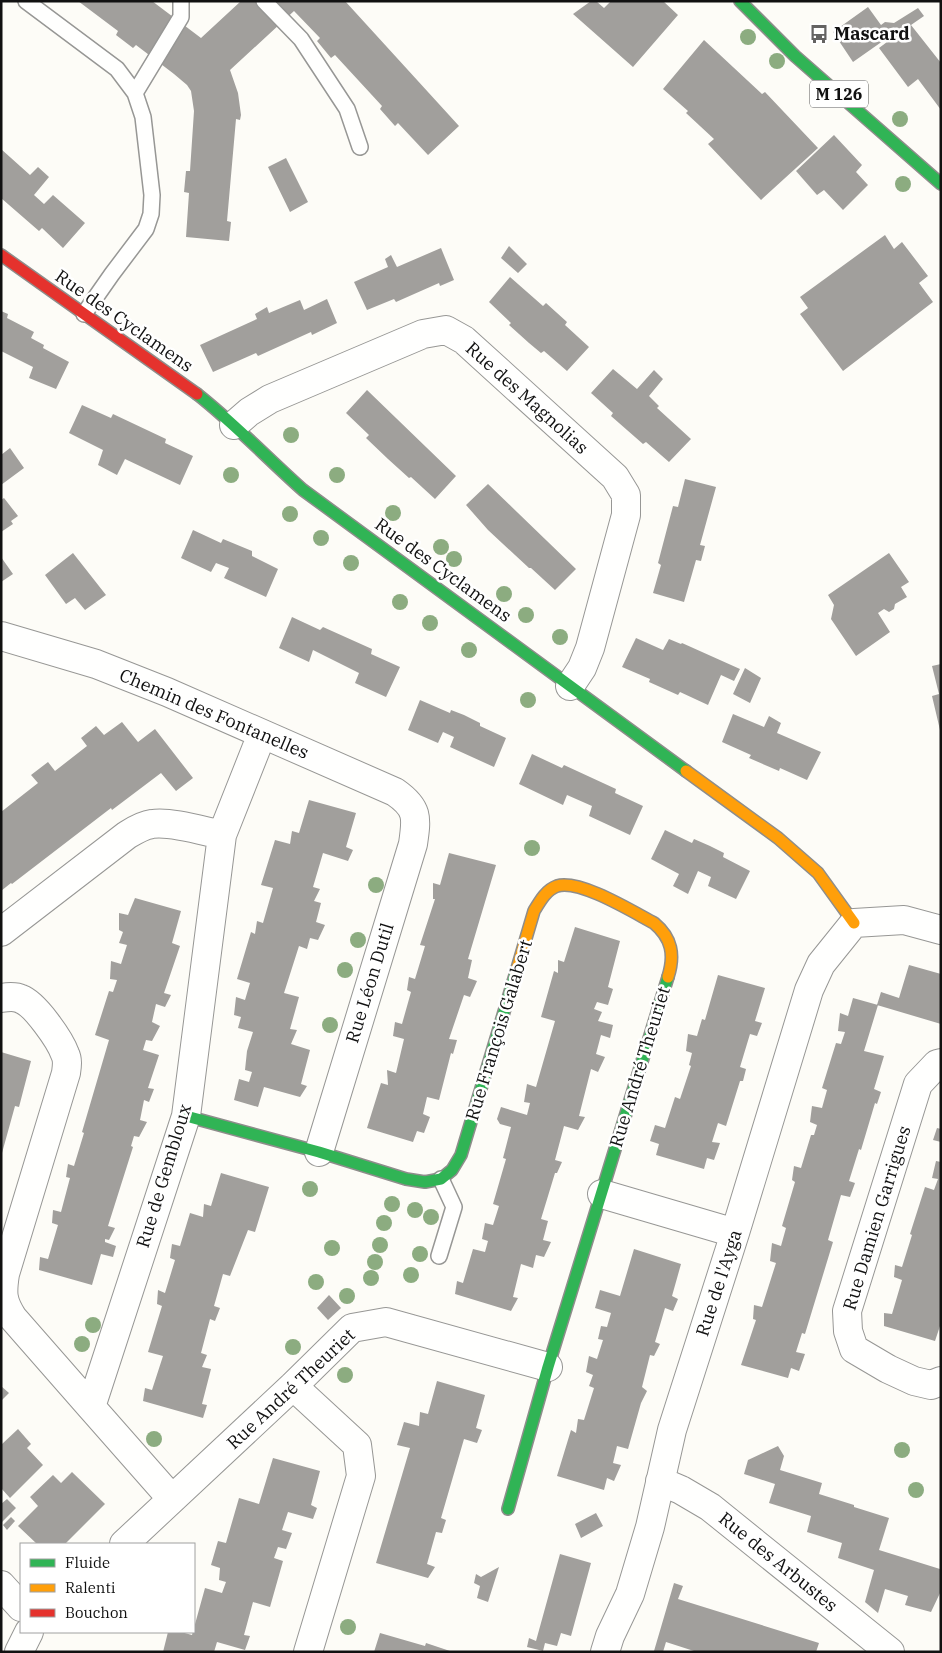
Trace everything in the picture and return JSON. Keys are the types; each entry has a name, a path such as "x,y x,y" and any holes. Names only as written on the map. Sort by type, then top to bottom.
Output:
{"street":[{"name":"M 126","path":"740,1 795,56 941,184"},
{"name":"Rue des Cyclamens","path":"1,255 198,395 234,425 303,490 778,838 818,873 854,923"},
{"name":"Rue des Magnolias","path":"234,425 249,412 270,400 423,334 446,330 464,340 615,477 626,495 626,515 590,648 582,668 570,686"},
{"name":"Chemin des Fontanelles","path":"1,636 96,664 167,692 395,792 408,801 414,813"},
{"name":"Rue de Gembloux","path":"91,1407 186,1116 222,835 262,734"},
{"name":"Rue Léon Dutil","path":"319,1152 413,844 416,826 414,813"},
{"path":"1,932 127,835 139,828 152,824 166,824 222,835"},
{"name":"Rue François Galabert","path":"441,1179 452,1170 461,1155 534,911 542,895 559,885 571,885 586,889 654,923 664,930 670,940"},
{"path":"854,923 904,920 941,930"},
{"name":"Rue de l'Ayga","path":"605,1652 610,1636 630,1594 650,1527 672,1430 735,1233 809,990 821,964 854,923"},
{"name":"Rue André Theuriet","path":"508,1510 548,1367 670,970 672,954 670,940"},
{"path":"1,998 21,999 35,1008 60,1044 68,1062 5,1274 2,1290 4,1304 13,1318 172,1499"},
{"name":"Rue Damien Garrigues","path":"941,1063 937,1064 918,1084 847,1311 848,1331 854,1349 888,1369 914,1381 931,1385 941,1381"},
{"path":"186,1116 319,1152 406,1179 424,1182 441,1179"},
{"path":"602,1194 735,1233"},
{"name":"Rue André Theuriet","path":"125,1543 293,1386 352,1328 386,1322 548,1367"},
{"path":"293,1386 357,1445 361,1476 308,1652"},
{"name":"Rue des Arbustes","path":"660,1480 710,1507 890,1652"},
{"path":"1,1585 20,1606"},
{"path":"19,1652 28,1633"}],"lane":[{"path":"26,1 117,69 135,93 143,117 152,195 151,214 146,229 84,314"},
{"path":"135,93 182,17 182,1"},
{"path":"264,1 301,39 347,109 360,148"},
{"path":"439,1256 454,1207 441,1179"}],"building":[{"path":"78,1 152,1 201,38 241,1 345,1 459,126 428,155 398,123 395,126 380,109 382,106 335,55 331,58 317,41 320,38 294,11 230,70 238,93 241,115 240,120 236,119 227,221 231,222 229,241 186,237 189,193 184,192 186,171 190,171 194,111 191,91 174,74 136,45 133,48 116,35 118,31"},
{"path":"591,1 596,1 604,8 611,1 663,1 678,15 633,67 573,14"},
{"path":"868,7 881,25 885,22 894,23 918,8 924,16 911,25 941,63 941,110 918,79 908,87 879,48 891,39 890,36 853,62 833,32"},
{"path":"704,40 762,94 765,92 818,148 761,200 708,144 714,139 686,113 688,111 663,89"},
{"path":"834,135 862,165 856,172 868,185 843,210 824,190 817,195 796,171"},
{"path":"1,149 30,175 38,167 49,177 34,195 44,204 53,195 85,223 63,248 42,228 39,231 1,198"},
{"path":"286,158 308,202 290,212 268,167"},
{"path":"885,235 894,249 902,242 928,276 919,283 933,302 843,371 800,314 808,308 800,297"},
{"path":"509,246 527,264 518,273 501,258"},
{"path":"441,248 454,280 440,286 439,283 396,302 394,299 367,310 354,282 388,267 385,259 391,255 397,267"},
{"path":"510,277 543,306 546,303 567,322 565,325 589,347 567,371 544,351 541,353 529,343 509,325 511,323 489,302"},
{"path":"327,299 337,323 312,335 311,332 258,356 256,353 213,372 200,345 257,319 255,314 267,307 269,313 300,300 304,310"},
{"path":"1,311 8,314 7,318 34,332 31,338 44,345 43,348 69,362 56,389 29,378 33,367 1,351"},
{"path":"613,369 637,389 654,370 663,379 649,396 659,406 657,408 691,439 669,462 646,442 643,444 611,416 613,413 591,393"},
{"path":"367,390 456,476 435,499 366,438 369,435 346,413"},
{"path":"82,405 111,418 113,414 166,439 165,443 193,456 180,485 125,459 117,475 98,465 103,450 69,433"},
{"path":"10,448 24,468 1,485 1,455"},
{"path":"685,479 716,487 700,545 705,546 701,561 696,560 684,602 653,593 661,565 658,563 673,506 678,507"},
{"path":"488,484 576,569 555,590 488,530 466,505"},
{"path":"4,498 18,516 11,521 13,524 1,532 1,500"},
{"path":"193,530 221,543 223,539 252,551 252,556 278,569 266,597 224,578 229,568 216,563 211,572 181,558"},
{"path":"73,553 106,595 85,610 75,598 66,604 45,575"},
{"path":"889,553 909,582 901,587 907,597 895,604 894,609 889,612 884,609 878,613 890,632 856,656 831,619 834,605 828,595"},
{"path":"1,557 13,574 1,582"},
{"path":"292,617 320,630 323,627 372,649 371,654 400,667 386,697 355,683 359,673 313,650 309,662 279,648"},
{"path":"636,638 663,650 669,639 740,669 734,681 721,675 708,705 680,692 678,695 649,682 650,679 622,667"},
{"path":"941,664 940,730 932,696 939,694 932,666"},
{"path":"745,668 761,678 750,703 733,694"},
{"path":"420,700 450,713 451,710 464,715 480,723 480,726 506,738 494,767 450,747 454,737 443,732 438,743 408,730"},
{"path":"733,714 764,727 769,716 781,723 777,733 821,752 807,780 780,768 779,771 749,758 751,755 722,742"},
{"path":"122,722 138,742 155,729 193,778 176,791 161,773 112,810 111,808 1,891 1,812 38,783 31,775 48,762 55,771 87,746 81,738 96,726 104,735"},
{"path":"532,754 562,768 564,765 616,789 615,793 643,806 630,835 589,816 592,806 567,795 563,805 519,784"},
{"path":"309,800 356,813 346,847 353,850 348,861 323,853 313,887 320,889 314,901 321,903 316,922 325,925 318,940 310,938 307,949 299,946 284,993 299,997 290,1029 297,1030 291,1044 310,1050 301,1084 307,1086 300,1097 264,1087 258,1107 234,1100 239,1079 249,1082 252,1072 245,1070 247,1051 253,1032 238,1028 241,1017 234,1015 236,997 245,1000 250,983 237,979 251,932 255,934 257,921 263,923 273,888 261,885 275,840 290,844 292,831 299,833"},
{"path":"665,830 692,843 694,839 710,846 724,853 723,857 750,871 736,899 708,886 711,877 698,871 688,894 673,886 679,874 651,859"},
{"path":"449,853 496,865 468,959 472,960 468,978 477,981 470,997 464,995 449,1039 457,1040 453,1054 451,1053 439,1100 427,1097 423,1114 430,1117 424,1133 417,1131 413,1142 367,1128 381,1083 388,1085 387,1070 396,1073 404,1039 393,1036 395,1022 402,1024 411,992 407,990 409,977 415,979 425,946 420,945 435,899 433,899 433,883 440,885"},
{"path":"135,898 181,911 172,943 180,946 164,993 171,995 165,1007 156,1004 152,1022 160,1026 152,1041 146,1040 143,1050 159,1055 148,1088 154,1089 149,1102 144,1100 140,1120 147,1122 139,1137 134,1136 131,1146 133,1147 108,1226 115,1228 109,1240 105,1239 105,1242 116,1246 113,1257 101,1254 92,1285 39,1270 40,1257 48,1259 58,1225 52,1223 53,1210 61,1212 70,1178 66,1177 68,1164 74,1166 109,1040 95,1035 109,991 113,992 117,980 110,979 111,961 121,964 127,945 119,943 123,932 119,930 119,913 128,915"},
{"path":"575,927 620,941 608,987 613,989 608,1005 597,1002 594,1009 602,1012 598,1021 613,1025 610,1038 601,1035 596,1054 605,1057 598,1072 591,1069 579,1116 585,1117 578,1130 564,1126 555,1160 562,1162 557,1173 555,1173 541,1219 548,1221 543,1240 551,1242 544,1257 536,1255 533,1268 521,1264 513,1297 518,1298 511,1311 455,1294 457,1281 463,1283 473,1249 485,1252 488,1241 482,1239 485,1223 493,1225 499,1206 493,1204 506,1159 503,1158 511,1127 500,1124 497,1119 501,1107 527,1115 530,1103 524,1102 527,1084 536,1087 555,1021 541,1017 554,971 558,973 558,960 564,962"},
{"path":"909,965 941,974 941,1024 877,1005 881,992 899,998"},
{"path":"718,975 765,988 755,1021 762,1023 757,1036 750,1034 740,1067 746,1069 743,1081 740,1081 726,1126 718,1123 712,1142 720,1143 714,1160 707,1158 704,1169 656,1155 659,1144 650,1141 655,1125 665,1128 675,1097 680,1099 691,1066 689,1065 692,1053 686,1051 688,1034 697,1036 702,1019 705,1020"},
{"path":"853,998 878,1005 864,1051 884,1056 874,1089 881,1092 877,1104 875,1103 861,1150 859,1149 849,1181 855,1183 850,1197 841,1195 828,1240 833,1242 805,1334 802,1333 796,1352 805,1354 799,1371 791,1368 788,1378 741,1365 756,1320 753,1319 754,1305 762,1307 776,1263 770,1261 772,1243 781,1246 786,1228 782,1226 795,1182 792,1180 794,1166 801,1168 811,1135 814,1135 817,1125 810,1122 812,1106 822,1108 827,1090 822,1088 836,1043 841,1044 845,1032 838,1031 840,1013 848,1016"},
{"path":"1,1052 31,1061 19,1107 15,1106 2,1153"},
{"path":"937,1128 941,1129 941,1142 933,1140"},
{"path":"936,1161 941,1162 941,1323 935,1341 884,1326 884,1313 892,1314 902,1280 894,1277 895,1265 902,1267 925,1187 934,1190 938,1179 932,1178"},
{"path":"221,1173 269,1187 255,1232 248,1230 230,1276 223,1274 214,1306 220,1308 215,1321 210,1319 201,1353 207,1355 202,1367 211,1369 202,1404 207,1405 203,1418 143,1401 145,1388 152,1390 163,1356 148,1352 162,1306 157,1304 158,1290 165,1293 175,1260 170,1258 172,1244 180,1246 190,1213 203,1217 204,1204 211,1206"},
{"path":"634,1249 681,1264 672,1296 678,1299 673,1311 665,1308 655,1342 660,1344 654,1356 650,1355 642,1387 647,1391 641,1403 628,1449 617,1446 613,1463 621,1465 614,1481 607,1478 604,1490 557,1476 571,1430 576,1433 578,1419 584,1420 594,1388 589,1386 593,1375 586,1372 589,1356 597,1359 603,1340 598,1339 601,1326 607,1327 611,1313 595,1308 600,1290 620,1296"},
{"path":"329,1295 341,1308 328,1320 317,1308"},
{"path":"437,1381 485,1395 476,1428 482,1430 477,1443 464,1439 441,1518 446,1520 442,1533 436,1532 427,1564 435,1567 428,1578 376,1563 410,1448 397,1445 404,1422 419,1426 420,1412 428,1414"},
{"path":"1,1386 9,1393 1,1401"},
{"path":"18,1429 31,1444 27,1448 43,1465 10,1498 1,1488 1,1445"},
{"path":"778,1446 784,1456 780,1470 822,1483 819,1494 889,1518 879,1550 940,1569 941,1591 931,1612 905,1605 908,1596 885,1589 878,1613 865,1602 874,1570 838,1558 842,1543 807,1532 811,1516 769,1503 775,1484 744,1474 748,1460"},
{"path":"273,1458 320,1471 311,1505 317,1508 313,1519 288,1512 282,1530 292,1533 286,1549 278,1547 274,1558 283,1561 270,1607 253,1602 244,1635 250,1636 245,1650 217,1642 214,1652 163,1652 168,1633 192,1635 195,1633 195,1624 205,1588 222,1593 226,1582 219,1580 220,1568 211,1565 218,1541 226,1543 239,1498 259,1504"},
{"path":"72,1472 105,1504 66,1543 36,1543 18,1526 38,1506 30,1497 53,1475 61,1483"},
{"path":"7,1499 16,1508 1,1523 1,1504"},
{"path":"596,1513 603,1526 581,1538 575,1524"},
{"path":"11,1517 15,1521 7,1530 3,1525"},
{"path":"560,1554 591,1563 571,1636 561,1633 557,1646 545,1643 543,1651 527,1647 529,1638 536,1641"},
{"path":"499,1567 488,1602 477,1598 480,1586 474,1583 476,1574 481,1577"},
{"path":"674,1583 683,1586 678,1599 819,1643 816,1652 697,1652 666,1642 663,1652 654,1651"},
{"path":"380,1633 425,1646 426,1643 453,1652 374,1652"}],"traffic: fast":[{"path":"740,1 795,56 941,184"},
{"path":"197,394 303,490 686,771"},
{"path":"186,1116 319,1152 406,1179 425,1182 441,1179 452,1170 461,1155 516,972"},
{"path":"508,1509 548,1367 668,977"}],"traffic: slow":[{"path":"686,771 778,838 818,873 854,923"},
{"path":"516,972 534,911 550,890 557,886 567,885 579,887 606,898 654,923 665,935 670,947 671,961 668,977"}],"traffic: jam":[{"path":"1,255 197,394"}],"place":[{"name":"Mascard","path":"819,34"}]}
